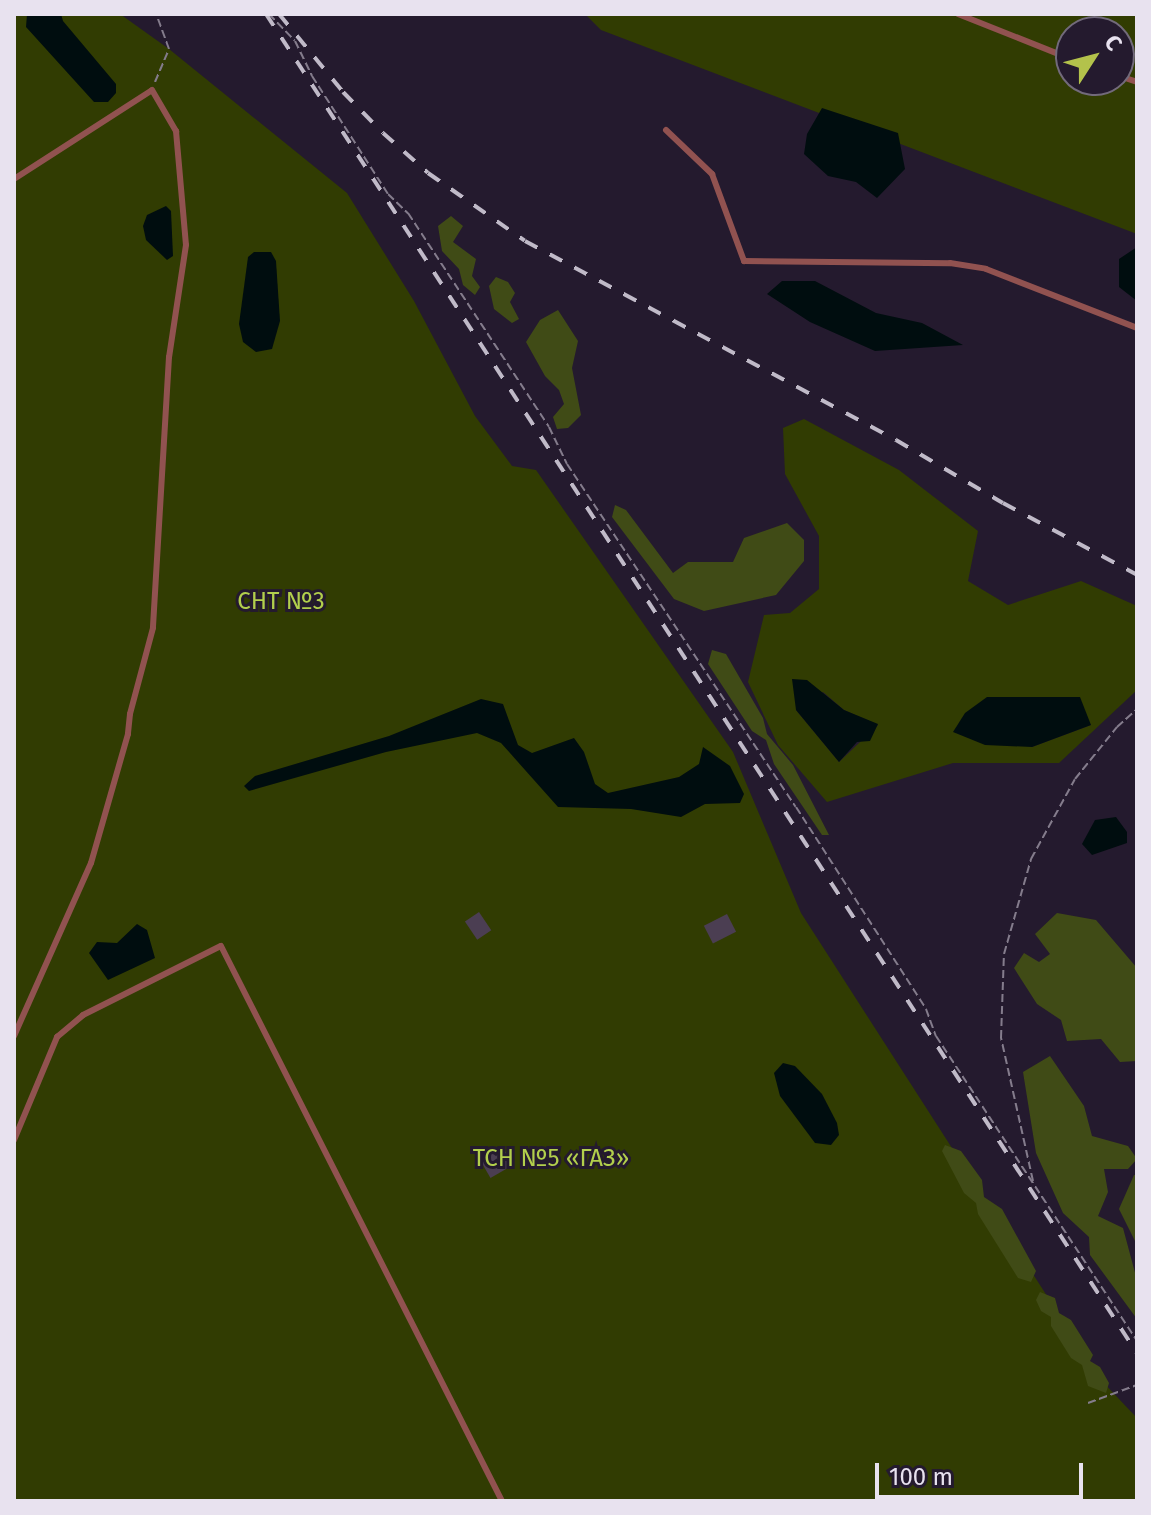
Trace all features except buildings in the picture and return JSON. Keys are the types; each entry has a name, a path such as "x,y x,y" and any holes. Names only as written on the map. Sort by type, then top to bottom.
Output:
{"lane":[{"path":"958,14 1055,53"},
{"path":"14,179 152,90 176,131 186,245 169,357 153,628 130,714 128,734 91,863 14,1036"},
{"path":"666,130 712,174 744,261 962,265 986,269 1137,328"},
{"path":"14,1140 57,1037 83,1015 221,946 502,1501"}],"path":[{"path":"269,14 295,41 312,76 380,181 408,213 549,427 567,464 805,821 926,1009 936,1036 1137,1341"},
{"path":"152,90 169,49 158,15"},
{"path":"1034,1186 1001,1038 1004,954 1031,859 1038,846 1075,779 1117,727 1137,709"},
{"path":"1088,1403 1137,1385"}],"green space":[{"name":"ТСН №5 «ГАЗ»","path":"14,14 120,14 169,49 347,193 414,301 475,416 512,466 536,470 733,752 801,913 1101,1380 1137,1418 1137,1501 14,1501"},
{"path":"585,14 1137,14 1137,234 601,30"},
{"path":"451,216 463,226 453,242 476,259 472,276 480,287 475,295 463,285 459,269 442,251 438,226"},
{"path":"496,277 508,282 515,293 510,302 519,319 512,323 494,309 489,286"},
{"path":"558,310 578,341 572,368 581,415 568,428 557,429 553,417 564,404 559,390 545,376 526,342 540,320"},
{"path":"804,419 899,470 978,531 968,581 1008,605 1081,581 1137,606 1137,690 1059,763 953,763 827,802 778,745 748,682 764,615 790,613 819,589 819,536 785,474 783,428","holes":["823,692 844,710 878,725 839,762 796,710","987,697 1032,698 1091,725 1032,747"]},
{"path":"615,505 626,510 673,573 688,562 733,562 744,538 787,523 804,540 804,561 776,595 704,611 674,599 612,517"},
{"path":"712,650 726,654 763,718 767,734 793,765 829,835 822,835 774,764 766,740 752,731 708,664"},
{"path":"1057,913 1096,920 1137,968 1137,1061 1120,1062 1101,1039 1067,1041 1061,1020 1037,1004 1014,968 1024,953 1039,962 1050,954 1035,934"},
{"path":"1050,1056 1084,1106 1092,1136 1128,1146 1137,1159 1128,1169 1104,1169 1108,1192 1098,1216 1123,1228 1137,1280 1137,1319 1090,1255 1089,1237 1063,1213 1036,1153 1023,1072"},
{"path":"945,1145 961,1151 982,1180 984,1197 1002,1209 1036,1271 1031,1282 1018,1278 978,1214 976,1203 964,1193 942,1151"},
{"path":"1134,1175 1137,1175 1137,1245 1119,1209"},
{"path":"1040,1292 1055,1298 1059,1313 1071,1320 1093,1355 1090,1361 1100,1367 1109,1383 1106,1393 1088,1386 1082,1365 1071,1358 1051,1326 1051,1317 1041,1311 1036,1300"}],"shaded area":[{"path":"27,14 61,14 63,21 116,84 116,93 108,102 94,102 26,27"},
{"path":"822,108 898,133 905,169 877,198 856,182 828,176 804,154 807,134"},
{"path":"166,206 171,211 173,256 167,260 146,240 143,226 147,215"},
{"path":"1137,247 1137,301 1119,287 1119,259"},
{"path":"254,252 271,252 276,261 280,321 272,349 256,352 243,342 239,324 248,257"},
{"path":"782,281 815,281 876,313 922,323 963,345 875,351 810,322 767,294"},
{"path":"792,679 807,680 844,710 878,724 870,741 857,742 839,762 796,710"},
{"path":"987,697 1080,697 1091,725 1032,747 985,745 953,732 965,713"},
{"path":"481,699 503,704 518,745 532,753 574,738 584,752 595,784 608,793 679,777 699,764 703,747 730,766 744,794 740,803 705,804 681,817 631,809 558,807 501,743 477,733 386,752 249,791 244,786 255,776 389,736"},
{"path":"1116,817 1127,832 1127,843 1092,855 1082,844 1095,820"},
{"path":"137,924 147,930 155,958 108,980 89,953 97,942 117,943"},
{"path":"783,1063 795,1066 822,1094 837,1123 839,1135 831,1145 815,1143 780,1096 774,1073"}],"railway":[{"path":"266,14 1137,1353"},
{"path":"279,14 343,92 383,133 428,173 525,241 896,440 1003,503 1137,575"}],"park label":[{"name":"СНТ №3","path":"281,602"}]}
